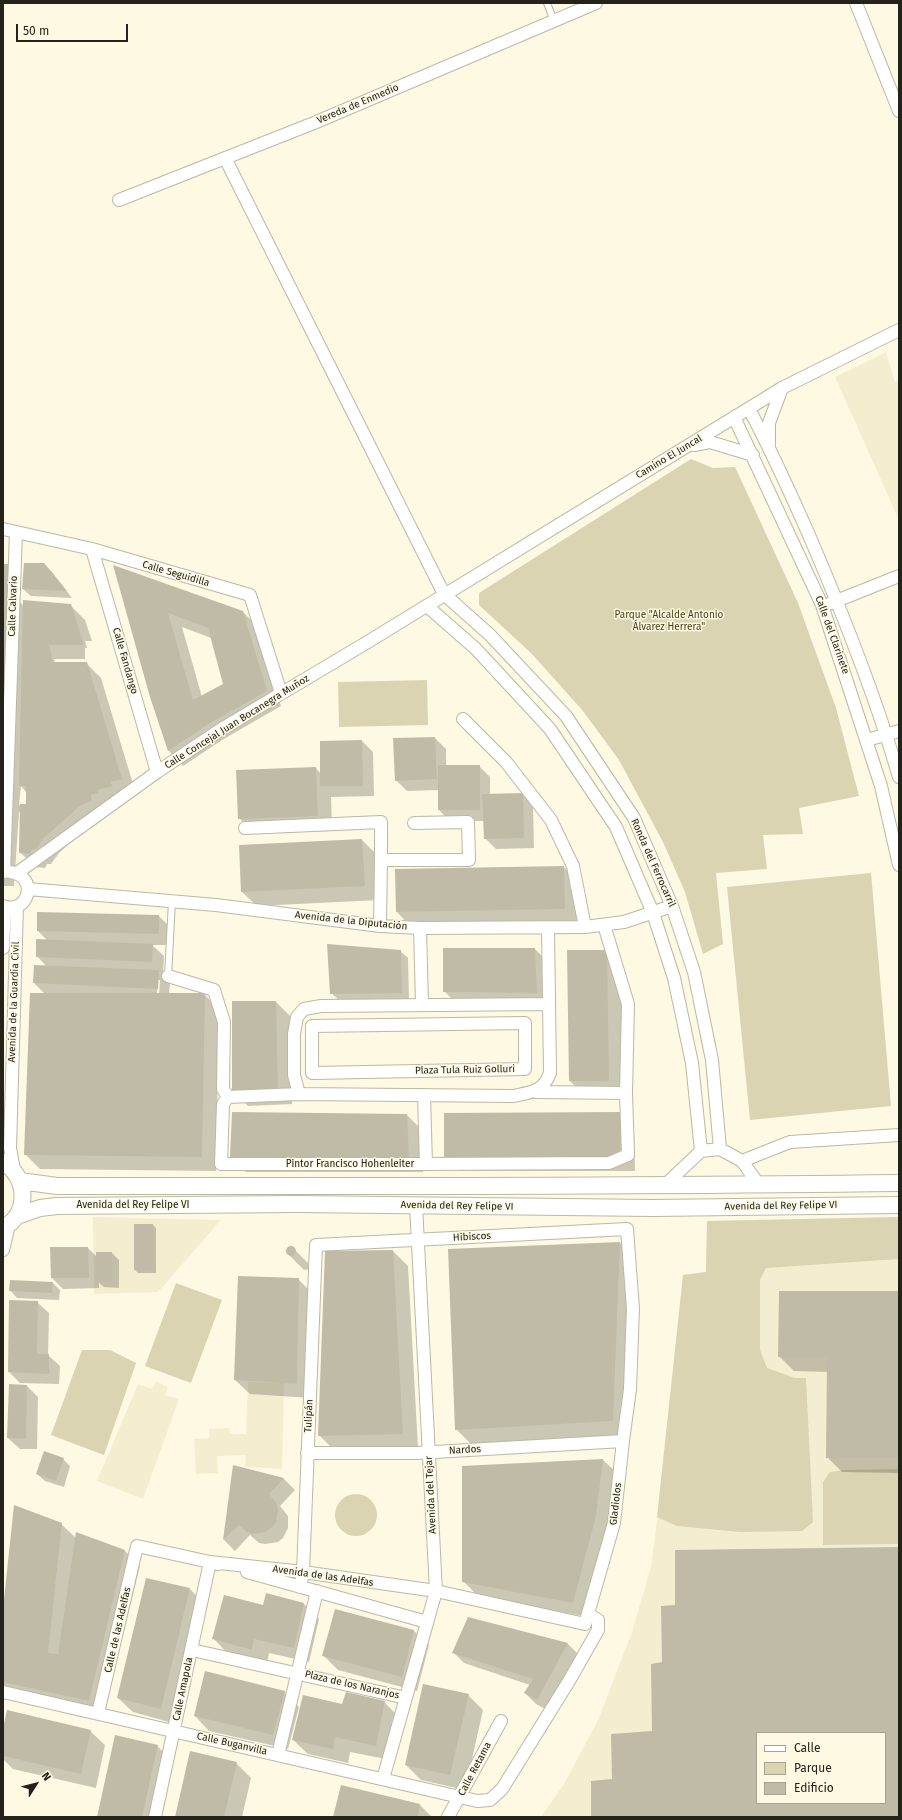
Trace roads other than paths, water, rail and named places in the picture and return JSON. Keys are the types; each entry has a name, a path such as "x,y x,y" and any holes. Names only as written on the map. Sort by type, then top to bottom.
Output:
{"main road":[{"name":"Avenida del Rey Felipe VI","path":"12,1171 64,1186 664,1186 899,1182"},
{"path":"10,1223 22,1205 23,1193 12,1171"},
{"name":"Avenida del Rey Felipe VI","path":"10,1223 40,1208 57,1206 416,1205 653,1208 899,1205"}],"street":[{"name":"Vereda de Enmedio","path":"119,200 314,123 596,3"},
{"path":"856,3 899,111"},
{"path":"225,158 444,594"},
{"name":"Camino El Juncal","path":"444,594 782,388 899,330"},
{"path":"769,445 769,423 782,388"},
{"name":"Calle del Clarinete","path":"749,409 769,445 838,601 887,734 899,777"},
{"name":"Calle del Clarinete","path":"734,417 822,605 881,786 899,865"},
{"path":"685,447 710,442 753,456"},
{"name":"Calle Seguidilla","path":"3,529 92,549 250,595 281,693"},
{"name":"Calle Calvario","path":"8,873 16,532"},
{"name":"Calle Fandango","path":"92,549 157,772"},
{"path":"822,605 838,601 899,576"},
{"name":"Calle Concejal Juan Bocanegra Muñoz","path":"8,873 220,730 427,606 444,594"},
{"name":"Ronda del Ferrocarril","path":"444,594 490,635 566,716 634,818 672,906 694,972 712,1060 720,1148"},
{"name":"Ronda del Ferrocarril","path":"427,606 476,649 550,729 616,827 653,913 674,978 692,1063 700,1151"},
{"path":"463,719 506,762 551,820 573,866 585,927"},
{"path":"867,740 899,731"},
{"path":"881,786 899,781"},
{"path":"245,828 381,822 380,926"},
{"path":"381,860 469,860 468,822 414,823"},
{"path":"3,948 8,906 26,899 28,889 25,879 8,873"},
{"name":"Avenida de la Diputación","path":"28,889 172,902 380,926 420,928 585,927 624,922 672,906"},
{"name":"Avenida de la Guardia Civil","path":"8,906 10,1148 12,1171"},
{"path":"426,1164 609,1163 628,1155 626,1093 628,1004 604,925"},
{"path":"420,928 422,1004"},
{"path":"536,1092 547,1082 550,1073 548,928"},
{"path":"168,976 214,990 224,1022 223,1089 228,1097 299,1094 513,1096 536,1092 626,1093"},
{"path":"299,1094 294,1075 294,1034 297,1017 304,1009 321,1006 549,1004"},
{"name":"Plaza Tula Ruiz Golluri","path":"525,1022 525,1069 312,1073 312,1026 525,1022"},
{"name":"Pintor Francisco Hohenleiter","path":"228,1097 223,1104 221,1164 426,1164 424,1095"},
{"path":"742,1161 790,1142 899,1135"},
{"path":"664,1186 700,1151 720,1148 742,1161 760,1185"},
{"name":"Avenida del Tejar","path":"383,1778 436,1591 416,1205"},
{"path":"3,1250 10,1223"},
{"name":"Hibiscos","path":"316,1245 627,1229"},
{"name":"Gladiolos","path":"588,1614 614,1523 630,1389 632,1309 627,1229"},
{"name":"Tulipán","path":"300,1587 303,1572 316,1245"},
{"name":"Nardos","path":"307,1453 429,1452 623,1441"},
{"name":"Avenida de las Adelfas","path":"137,1546 210,1562 427,1622"},
{"name":"Calle de las Adelfas","path":"98,1713 137,1546"},
{"name":"Avenida de las Adelfas","path":"210,1562 303,1572 436,1591"},
{"name":"Calle Amapola","path":"155,1817 210,1562"},
{"name":"Plaza de los Naranjos","path":"278,1755 317,1591"},
{"path":"436,1591 585,1624 588,1614"},
{"name":"Calle Buganvilla","path":"3,1692 383,1778 477,1801 490,1800 502,1789 565,1688 598,1630 598,1620 588,1614"},
{"name":"Plaza de los Naranjos","path":"192,1650 406,1698"},
{"name":"Calle Retama","path":"448,1817 501,1721"}],"lane":[{"path":"547,3 554,20"},
{"path":"168,976 172,902"}],"park label":[{"name":"Parque \"Alcalde Antonio Álvarez Herrera\"","path":"669,620"}]}
